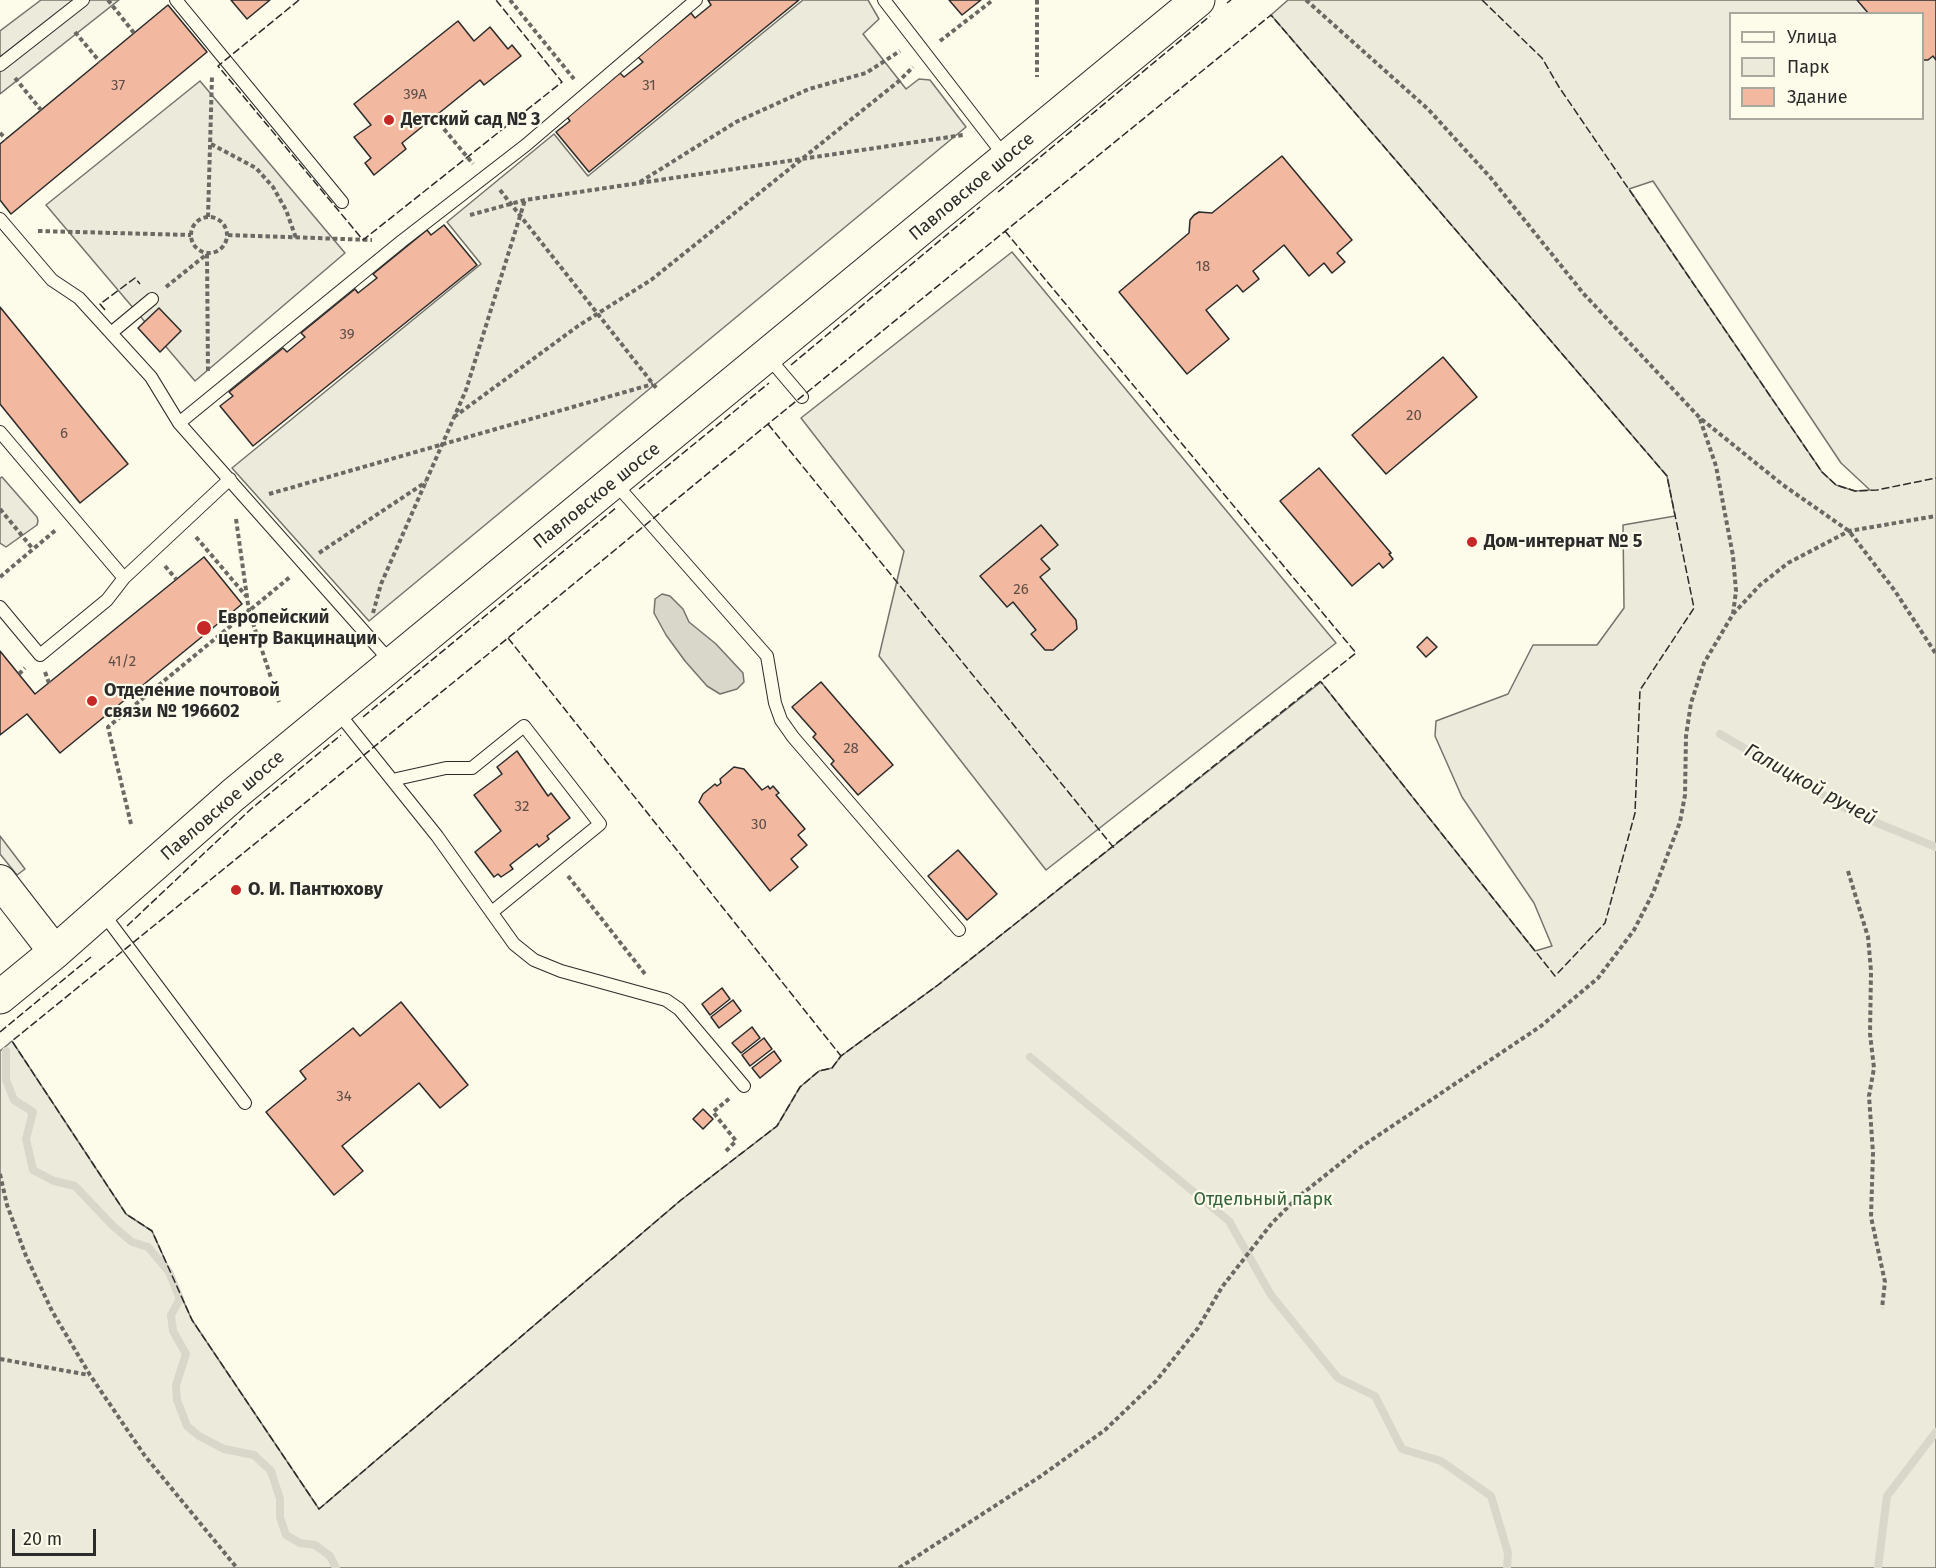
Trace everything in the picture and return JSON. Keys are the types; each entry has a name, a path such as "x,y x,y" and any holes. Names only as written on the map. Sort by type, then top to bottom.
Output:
{"main road":[{"name":"Павловское шоссе","path":"0,997 55,952 233,795 1198,0"}],"street":[{"path":"0,881 55,952"}],"lane":[{"path":"1,64 83,0"},
{"path":"176,0 342,202"},
{"path":"179,423 402,241 486,177 696,0"},
{"path":"884,0 1006,158"},
{"path":"0,219 52,280 80,298 150,377 179,423 392,664"},
{"path":"111,333 152,299"},
{"path":"767,356 802,397"},
{"path":"0,432 124,578"},
{"path":"0,607 40,655 106,600 124,578 230,479"},
{"path":"614,482 767,656 775,703 781,720 959,930"},
{"path":"336,710 392,780 514,944 534,960 561,971 666,1000 679,1009 744,1086"},
{"path":"392,780 446,768 472,768 524,726 600,824 492,912"},
{"path":"102,911 245,1103"}],"path":[{"path":"108,0 134,33"},
{"path":"510,0 586,94"},
{"path":"969,19 993,0"},
{"path":"1037,0 1038,76"},
{"path":"1306,0 1428,109 1490,177 1583,293 1700,418 1783,485 1849,531 1895,591 1936,654"},
{"path":"62,16 100,62"},
{"path":"637,184 736,123 809,89 866,73 915,40"},
{"path":"208,217 212,45"},
{"path":"1,64 41,110"},
{"path":"454,417 598,314 651,280 903,77"},
{"path":"444,129 494,183 657,389"},
{"path":"0,133 6,140"},
{"path":"465,216 525,200 801,161 966,134"},
{"path":"211,144 256,168 273,187 286,210 296,238"},
{"path":"373,615 381,584 466,390 525,200"},
{"path":"152,299 207,254 222,249 228,236 222,222 208,217 196,223 191,235 195,248 207,254"},
{"path":"26,231 191,235"},
{"path":"228,236 402,241"},
{"path":"207,254 208,398"},
{"path":"248,500 653,384"},
{"path":"1700,418 1716,466 1733,556 1736,591 1733,614"},
{"path":"230,479 249,611 279,702"},
{"path":"131,824 108,727 306,564 426,482"},
{"path":"0,509 33,549"},
{"path":"0,577 71,516"},
{"path":"899,1568 1041,1476 1105,1430 1156,1381 1198,1328 1222,1287 1272,1223 1299,1197 1361,1147 1541,1026 1610,965 1634,930 1648,903 1680,822 1691,703 1704,663 1733,614 1760,585 1788,563 1849,531 1936,516"},
{"path":"183,522 247,598"},
{"path":"556,860 666,1000"},
{"path":"1848,871 1868,937 1871,971 1870,1034 1874,1068 1869,1096 1873,1153 1871,1217 1885,1282 1882,1308"},
{"path":"726,1151 736,1141 713,1112 744,1086"},
{"path":"0,1174 7,1205 26,1256 52,1311 90,1376 145,1456 237,1568"},
{"path":"0,1359 90,1376"}],"green space":[{"path":"803,0 868,0 879,19 863,34 906,89 919,79 930,80 966,127 369,621 232,468 481,264 447,222 554,134 588,176"},
{"name":"Отдельный парк","path":"1288,0 1936,0 1936,1568 0,1568 0,1051 12,1041 126,1214 152,1231 192,1320 319,1509 681,1200 777,1126 800,1087 819,1071 832,1068 841,1056 938,985 1321,682 1535,951 1552,946 1534,903 1462,797 1435,736 1436,721 1508,694 1533,645 1597,645 1624,608 1623,525 1675,516 1667,476 1271,15","holes":["1653,181 1841,463 1870,490 1855,491 1836,485 1822,472 1629,189"]},
{"path":"200,81 345,253 195,381 46,205"},
{"path":"1012,252 1336,643 1046,870 879,656 904,551 801,418"},
{"path":"2,477 38,521 37,525 6,547 0,543 0,478"},
{"path":"0,836 25,869 17,875 0,854"}],"shaded area":[{"path":"41,0 119,0 0,94 0,31"},
{"path":"662,594 670,596 683,609 689,622 716,644 743,673 744,682 737,689 720,694 707,686 685,661 666,635 654,613 655,599"}],"building":[{"path":"231,0 270,0 247,19"},
{"path":"708,0 799,0 589,172 556,132 570,121 567,117 620,73 624,77 643,62 638,57 691,13 695,18 711,5"},
{"path":"949,0 981,0 962,15"},
{"path":"1857,0 1936,0 1936,60 1933,56 1924,60 1924,12 1867,12"},
{"path":"168,5 207,52 11,214 0,200 0,144"},
{"path":"458,21 474,41 490,27 508,49 512,45 521,56 484,85 480,80 402,143 406,149 374,175 365,163 371,158 354,137 371,125 354,104"},
{"path":"1282,156 1352,240 1337,253 1345,262 1332,273 1324,263 1309,276 1284,245 1253,271 1259,279 1243,292 1237,285 1206,310 1229,339 1187,374 1119,292 1189,233 1190,220 1194,215 1199,212 1212,213"},
{"path":"444,225 477,265 253,446 220,406 233,396 229,392 283,348 287,352 305,337 301,333 355,289 358,293 377,278 373,274 427,230 431,235"},
{"path":"0,307 128,464 80,503 0,404"},
{"path":"159,308 181,331 160,352 138,328"},
{"path":"1443,357 1477,397 1386,474 1352,435"},
{"path":"1319,468 1391,553 1389,554 1393,559 1383,568 1379,563 1352,586 1280,501"},
{"path":"1041,525 1058,545 1041,559 1050,569 1040,577 1076,620 1077,629 1053,650 1045,650 1031,634 1036,630 1013,602 1007,607 980,576"},
{"path":"204,557 242,604 60,753 27,714 0,735 0,651 35,694"},
{"path":"1427,637 1437,647 1426,657 1417,647"},
{"path":"821,682 893,765 858,795 831,764 834,761 813,737 816,734 792,707"},
{"path":"517,751 548,796 551,793 570,818 547,836 549,839 539,847 537,844 510,865 513,869 501,877 498,874 494,877 475,852 501,831 474,795 502,774 497,767"},
{"path":"734,767 744,769 762,790 773,786 779,793 776,795 805,829 798,835 807,845 791,859 798,867 770,891 699,802 703,794 715,784 717,786 721,783 720,779"},
{"path":"958,850 997,894 967,920 928,876"},
{"path":"722,988 730,999 710,1015 702,1004"},
{"path":"733,1000 741,1011 719,1028 711,1017"},
{"path":"401,1002 468,1085 440,1108 419,1083 342,1146 363,1171 334,1195 266,1112 306,1079 300,1071 353,1028 360,1036"},
{"path":"752,1027 760,1038 741,1053 732,1043"},
{"path":"764,1038 772,1049 750,1066 742,1055"},
{"path":"774,1051 781,1061 760,1078 752,1068"},
{"path":"703,1109 713,1119 703,1129 693,1119"}],"waterway":[{"name":"Галицкой ручей","path":"1720,734 1855,814 1936,847"},
{"path":"6,1051 6,1080 14,1100 33,1112 26,1139 33,1170 54,1181 75,1186 113,1226 132,1242 148,1247 169,1272 180,1299 171,1315 173,1331 186,1354 176,1385 177,1400 187,1426 199,1436 224,1449 254,1455 271,1471 280,1499 280,1517 286,1535 300,1543 315,1545 330,1556 336,1568"},
{"path":"1030,1057 1229,1221 1271,1295 1338,1378 1375,1396 1402,1449 1441,1461 1491,1496 1508,1553 1507,1568"},
{"name":"Галицкой ручей","path":"1878,1568 1887,1496 1936,1432"}],"fence":[{"path":"299,0 218,66 363,240 562,82 496,0"},
{"path":"1227,3 1231,0"},
{"path":"1482,0 1542,58 1559,87 1822,472 1836,485 1855,491 1877,490 1936,478"},
{"path":"1005,231 1356,653 938,985 841,1056 832,1068 819,1071 800,1087 777,1126 681,1200 319,1509 192,1320 152,1231 126,1214 12,1041 508,638 768,424 1271,15 1667,476 1694,608 1640,690 1635,813 1605,923 1555,976 1321,682"},
{"path":"998,192 1210,16"},
{"path":"791,365 980,207"},
{"path":"105,310 100,304 135,278 140,284"},
{"path":"639,489 769,383"},
{"path":"768,424 1114,848"},
{"path":"363,717 617,507"},
{"path":"508,638 841,1056"},
{"path":"127,926 251,809 341,735"},
{"path":"0,1032 91,957"}],"place":[{"name":"Детский сад № 3","path":"389,120"},
{"name":"Дом-интернат № 5","path":"1472,542"},
{"name":"Европейский центр Вакцинации","path":"204,628"},
{"name":"Отделение почтовой связи № 196602","path":"92,701"},
{"name":"О. И. Пантюхову","path":"236,890"}]}
